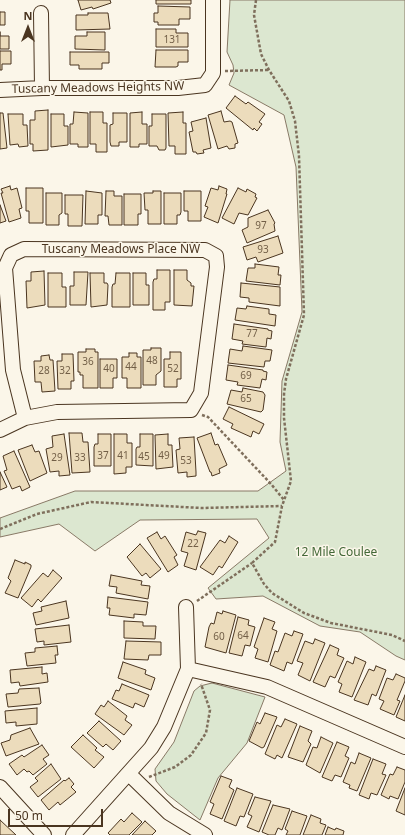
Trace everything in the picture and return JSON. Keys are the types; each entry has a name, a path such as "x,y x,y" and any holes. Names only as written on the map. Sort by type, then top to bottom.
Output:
{"street":[{"path":"213,0 213,73"},
{"path":"41,13 42,88"},
{"name":"Tuscany Meadows Heights NW","path":"0,90 42,88 178,88 204,84 213,73"},
{"name":"Tuscany Meadows Place NW","path":"25,418 13,370 5,268 11,255 24,249 205,250 216,256 217,267 201,393 191,410"},
{"path":"0,430 25,418 57,412 191,410"},
{"path":"73,835 151,748 164,727 194,670 186,608"},
{"path":"194,670 267,687 405,747"},
{"path":"128,774 169,813 205,835"},
{"path":"0,787 44,835"}],"path":[{"path":"186,608 252,563 275,542 282,506 291,481 284,418 284,394 286,380 304,315 300,156 295,120 283,91 269,70 261,54 254,15 256,0"},
{"path":"213,73 232,70 269,70"},
{"path":"191,410 208,417 271,484 284,500"},
{"path":"0,529 37,514 91,502 202,508 282,506"},
{"path":"252,563 264,584 272,592 317,619 386,633 405,641"},
{"path":"140,785 151,775 175,767 191,755 206,734 210,710 194,670"}],"green space":[{"name":"12 Mile Coulee","path":"230,0 405,0 405,660 396,656 360,632 320,626 263,596 216,599 208,588 269,538 257,519 140,520 95,551 59,524 0,537 0,518 75,491 258,491 286,471 280,442 282,381 302,312 296,167 284,115 229,85 234,73 233,65 227,52"},
{"path":"212,683 265,697 247,743 218,778 200,820 167,794 156,781 155,769 174,742 194,691 200,686"}],"building":[{"path":"78,0 110,0 111,3 93,9 92,7 81,10"},
{"path":"156,0 191,0 191,4 156,4"},
{"path":"158,6 190,7 190,19 179,19 179,25 158,25 158,22 154,22 154,13 158,13"},
{"path":"0,12 5,12 5,25 0,25"},
{"path":"88,13 108,13 110,29 76,30 76,15 88,15"},
{"path":"156,29 176,29 176,33 188,33 188,47 156,47"},
{"path":"87,32 105,32 105,50 75,49 75,36 87,36"},
{"path":"0,36 9,36 9,49 0,49"},
{"path":"156,50 188,50 188,62 178,62 178,66 176,67 155,67"},
{"path":"0,51 11,51 11,64 2,64 2,70 0,70"},
{"path":"70,52 109,52 109,63 102,63 102,69 79,69 79,65 70,65"},
{"path":"235,96 246,104 248,102 265,114 259,122 262,124 257,131 254,128 253,130 226,108"},
{"path":"48,110 48,150 33,151 33,144 30,144 30,120 35,120 35,111"},
{"path":"221,111 224,122 232,122 238,143 235,144 235,148 229,149 227,146 218,149 208,115"},
{"path":"74,112 88,113 88,147 78,147 78,144 70,144 70,124 73,124"},
{"path":"90,112 103,112 103,123 107,123 107,152 96,152 96,144 90,144"},
{"path":"142,112 142,124 147,124 147,144 139,144 139,147 130,147 130,113"},
{"path":"183,112 183,123 186,123 186,154 175,154 175,146 169,146 168,113"},
{"path":"0,113 3,113 7,148 0,149"},
{"path":"113,113 127,113 127,142 119,142 119,146 111,146 110,142 110,125 113,124"},
{"path":"8,114 23,114 23,125 27,125 28,146 19,147 18,144 10,145"},
{"path":"51,114 64,114 64,126 68,126 68,145 51,147"},
{"path":"152,114 166,114 165,150 159,150 157,146 149,146 149,126 152,126"},
{"path":"206,118 211,148 203,150 204,153 197,154 196,152 193,152 189,132 193,131 191,122"},
{"path":"10,186 11,190 17,188 22,208 19,209 21,218 9,222 1,189"},
{"path":"219,186 227,189 227,194 218,223 204,217 208,207 205,206 211,188 218,190"},
{"path":"26,188 43,188 43,223 29,223 29,211 26,211"},
{"path":"238,188 246,192 247,189 256,194 255,197 257,198 248,215 239,213 234,224 222,218"},
{"path":"86,191 102,193 102,215 98,215 98,224 85,224"},
{"path":"106,191 114,191 114,196 122,196 122,225 109,225 108,216 105,216"},
{"path":"153,191 161,191 161,224 148,224 148,210 145,210 144,193 153,193"},
{"path":"184,191 201,191 201,221 188,221 188,211 184,211"},
{"path":"46,193 62,193 62,213 59,215 59,225 46,225"},
{"path":"164,193 181,193 181,212 180,215 177,215 177,224 164,224"},
{"path":"124,194 141,194 141,214 138,214 138,225 124,225"},
{"path":"65,195 83,195 82,226 68,226 68,214 65,214"},
{"path":"0,205 6,221 0,223"},
{"path":"268,210 275,223 275,231 247,243 242,230 248,227 248,218"},
{"path":"278,236 283,253 258,262 256,257 247,260 243,247"},
{"path":"255,264 279,267 278,275 281,275 280,285 246,281 248,268 255,268"},
{"path":"157,270 170,270 170,302 165,302 165,310 153,310 153,282 154,279 157,279"},
{"path":"174,270 187,270 187,280 191,283 191,286 194,286 192,306 174,305"},
{"path":"44,271 45,305 27,308 26,281 31,281 31,272"},
{"path":"74,272 88,272 86,305 70,305 70,286 74,286"},
{"path":"48,273 62,273 62,287 66,287 66,307 48,307"},
{"path":"90,273 104,273 104,283 107,283 108,285 107,305 91,307"},
{"path":"116,273 130,273 130,307 112,307 112,287 113,284 115,284"},
{"path":"133,273 146,273 146,285 149,285 149,305 133,305"},
{"path":"241,283 280,287 280,306 249,302 249,298 240,297"},
{"path":"247,306 269,309 269,314 276,315 275,326 235,320 237,308 246,309"},
{"path":"234,324 268,329 272,331 271,339 267,338 266,347 242,344 243,341 232,339"},
{"path":"243,346 272,350 270,361 265,361 264,367 228,363 230,349 242,351"},
{"path":"151,348 161,348 161,371 156,375 156,385 143,385 143,350 151,350"},
{"path":"86,349 95,349 95,352 98,352 98,388 83,388 83,375 80,375 80,372 78,372 78,352 86,352"},
{"path":"170,352 181,352 181,379 177,379 177,387 164,387 164,359 170,359"},
{"path":"129,353 137,353 137,357 141,357 141,388 127,388 127,378 122,378 122,357 129,357"},
{"path":"62,354 73,354 74,381 71,381 71,389 58,389 57,361 62,361"},
{"path":"49,355 50,360 53,360 55,391 42,392 41,382 35,382 34,361 41,361 41,356"},
{"path":"100,359 117,359 117,378 113,378 113,388 100,388"},
{"path":"228,365 263,370 267,372 266,380 262,379 260,388 237,385 238,382 226,380"},
{"path":"243,388 263,392 265,395 263,410 261,412 227,404 231,390 242,392"},
{"path":"229,407 264,424 259,434 253,431 251,437 231,428 233,424 223,419"},
{"path":"69,433 82,433 83,442 88,442 90,472 72,473"},
{"path":"211,433 215,445 218,444 227,465 219,469 220,473 212,476 197,438"},
{"path":"64,434 70,475 59,476 59,471 50,472 46,449 53,447 52,436"},
{"path":"98,434 111,434 111,466 94,466 94,447 95,444 98,444"},
{"path":"114,434 127,434 127,443 132,443 132,467 126,467 126,473 114,474"},
{"path":"140,434 153,434 153,466 136,465 136,449 137,447 140,447"},
{"path":"168,434 168,445 172,445 173,467 156,469 155,435"},
{"path":"194,437 196,476 187,477 187,472 178,473 176,450 180,449 179,438"},
{"path":"32,445 35,452 39,451 47,473 30,481 18,450"},
{"path":"14,451 30,487 22,491 20,486 12,489 4,471 7,470 3,456"},
{"path":"0,472 7,487 0,490"},
{"path":"198,531 206,533 196,570 184,566 188,553 181,551 186,532 196,535"},
{"path":"157,532 161,539 165,536 177,555 174,557 178,565 168,572 147,538"},
{"path":"229,536 238,542 222,568 219,566 213,575 200,567 220,540 225,543"},
{"path":"140,544 161,569 150,578 146,573 142,576 127,557"},
{"path":"15,560 31,565 18,598 5,593 11,581 8,578"},
{"path":"53,570 62,578 41,602 38,599 32,607 21,598 43,573 48,577"},
{"path":"111,575 142,581 141,585 150,586 148,599 116,593 117,587 109,586"},
{"path":"108,597 148,602 146,615 134,614 134,618 109,615 110,608 107,608"},
{"path":"66,601 69,618 36,625 33,613 42,611 41,607"},
{"path":"223,611 236,615 226,653 205,647 211,623 214,624 217,612 222,614"},
{"path":"238,617 249,620 248,625 255,627 250,646 245,645 242,656 229,653"},
{"path":"264,618 275,622 272,629 277,631 268,662 255,658 258,649 254,647"},
{"path":"124,621 143,622 143,626 156,626 155,639 124,638"},
{"path":"69,625 71,642 44,645 44,641 37,642 35,629"},
{"path":"294,631 303,634 292,664 287,662 284,671 270,665 275,651 278,652 285,633 292,636"},
{"path":"315,639 325,643 310,681 298,675 303,663 297,661 305,641 313,644"},
{"path":"126,641 161,642 161,655 149,655 148,660 124,659"},
{"path":"330,645 339,649 337,655 344,658 335,678 330,676 325,687 313,682"},
{"path":"57,646 58,655 55,655 56,663 27,666 25,653 35,652 35,648"},
{"path":"355,657 366,662 352,697 339,692 342,684 338,682 347,661 353,664"},
{"path":"123,662 146,670 145,674 155,678 151,690 118,678"},
{"path":"376,666 386,670 376,696 372,694 368,705 354,700 369,669 374,671"},
{"path":"42,667 42,674 47,673 48,682 20,686 19,682 11,683 10,670"},
{"path":"396,674 405,678 405,681 397,700 400,701 394,715 380,709 384,701 379,699 387,678 393,680"},
{"path":"122,684 149,695 144,707 135,703 133,708 112,699 116,690 119,691"},
{"path":"39,688 40,704 8,707 6,694 18,693 19,689"},
{"path":"405,695 405,721 396,717"},
{"path":"108,701 127,716 125,720 132,725 124,735 95,714 101,705 104,707"},
{"path":"37,708 37,724 16,726 16,722 6,723 5,711"},
{"path":"265,713 277,717 264,747 262,748 249,741 257,722 260,724"},
{"path":"285,719 297,724 282,758 277,755 275,759 265,754 277,725 281,727"},
{"path":"99,721 121,741 113,750 106,744 103,747 87,733"},
{"path":"300,726 312,731 308,741 311,744 303,762 288,757"},
{"path":"30,728 39,744 6,756 1,743 10,740 11,735"},
{"path":"83,735 97,748 95,750 104,757 94,768 71,747"},
{"path":"321,737 333,743 320,773 306,765 313,747 317,748"},
{"path":"337,742 349,747 345,756 349,758 341,777 335,775 332,781 322,777"},
{"path":"42,745 49,755 43,759 47,764 33,775 24,769 17,775 9,764 22,755 24,757"},
{"path":"359,753 371,758 357,791 349,788 350,785 343,782 351,762 355,764"},
{"path":"373,759 386,764 382,774 386,775 377,795 371,793 369,799 359,795"},
{"path":"51,764 61,779 38,797 30,787 38,781 35,778"},
{"path":"397,767 405,770 405,782 398,799 390,796 389,799 381,795 390,774 393,775"},
{"path":"221,776 232,780 229,787 234,790 222,819 210,814 214,804 210,802"},
{"path":"69,778 74,784 71,787 76,792 60,805 58,802 49,810 41,800 64,780 65,781"},
{"path":"237,788 253,794 244,817 240,816 236,826 224,821"},
{"path":"405,788 405,815 396,811"},
{"path":"255,797 271,801 259,832 247,827 252,816 248,814"},
{"path":"273,805 290,809 282,830 278,828 275,835 269,835 262,832"},
{"path":"292,811 307,816 300,835 286,835 288,831 285,829"},
{"path":"132,813 142,822 129,835 110,835 108,833 121,819 124,822"},
{"path":"311,815 321,819 320,823 326,825 322,835 303,835"},
{"path":"0,820 16,835 0,835"},
{"path":"145,821 156,831 152,835 132,835"},
{"path":"328,827 335,830 336,828 344,831 343,835 325,835"}]}
